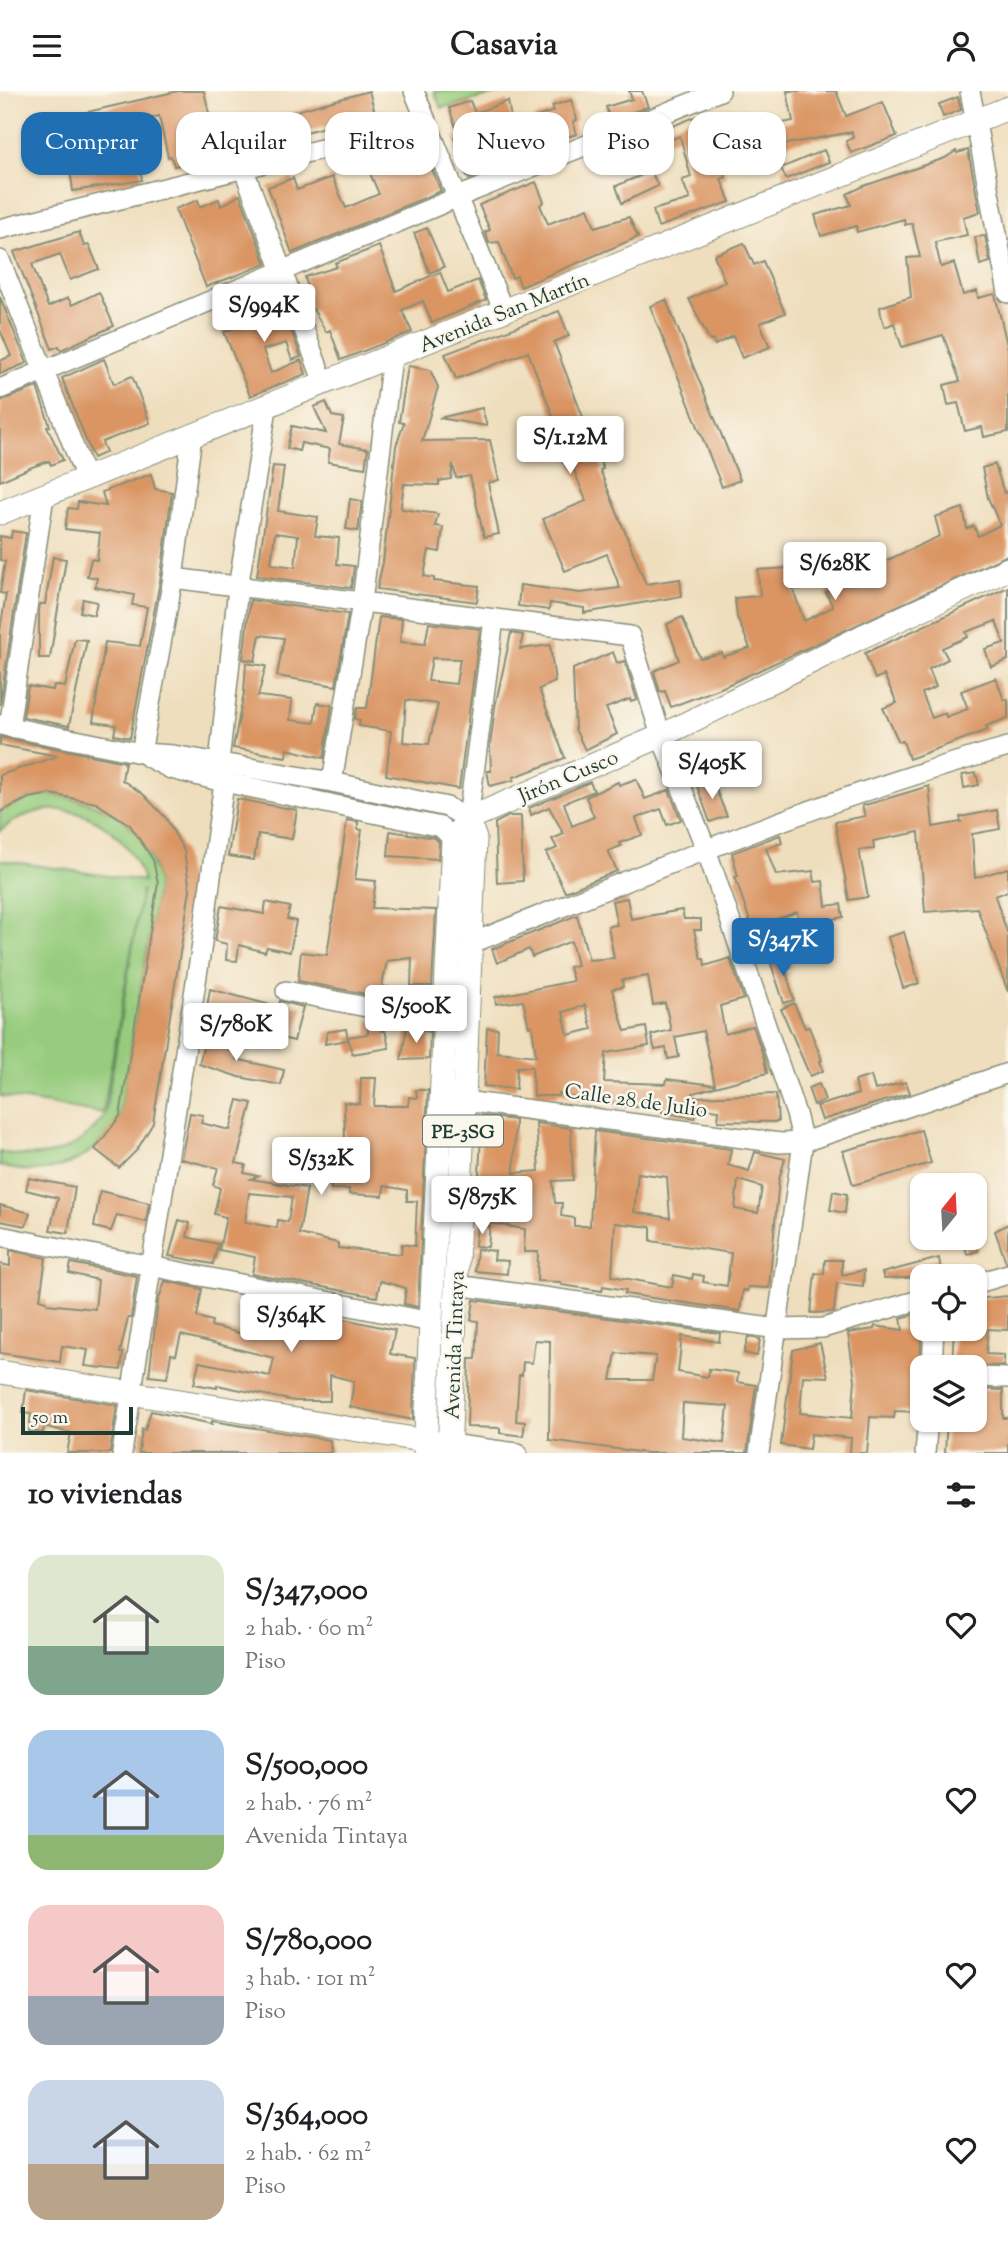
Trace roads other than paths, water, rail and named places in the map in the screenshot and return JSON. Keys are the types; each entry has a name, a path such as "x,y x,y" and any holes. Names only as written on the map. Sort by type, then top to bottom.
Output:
{"main road":[{"name":"Avenida San Martín","path":"0,513 267,408 1008,108"},
{"name":"Jirón Cusco","path":"468,819 661,736 1008,569"},
{"path":"453,839 468,819"},
{"name":"Avenida Tintaya","path":"449,1449 472,943 475,839 468,819"},
{"name":"Avenida Tintaya","path":"426,1447 442,1021 453,839"},
{"path":"0,1372 449,1449"}],"street":[{"path":"414,91 422,112"},
{"path":"0,389 458,197 720,91"},
{"path":"970,91 1008,293"},
{"path":"439,153 504,312"},
{"path":"0,229 223,175"},
{"path":"246,175 324,383"},
{"path":"0,260 86,478"},
{"path":"332,782 362,603 392,357"},
{"path":"219,762 238,588 267,408"},
{"path":"141,753 173,578 192,436"},
{"path":"44,496 5,726 141,753 219,762 332,782 447,807 468,819 494,619"},
{"path":"173,578 630,636 661,736 706,849 792,1101 803,1142 759,1453"},
{"path":"472,943 706,849 905,776 1008,747"},
{"path":"141,753 171,769 441,827 453,839"},
{"path":"122,1453 224,782"},
{"path":"286,991 442,1021"},
{"name":"Calle 28 de Julio","path":"439,1098 780,1143 803,1142 1008,1073"},
{"path":"0,1236 431,1322"},
{"path":"987,1280 1008,1274"},
{"path":"456,1285 778,1329 823,1328 910,1303"},
{"path":"987,1377 1008,1378"},
{"path":"925,1453 927,1432"},
{"path":"449,1449 517,1453"}]}
